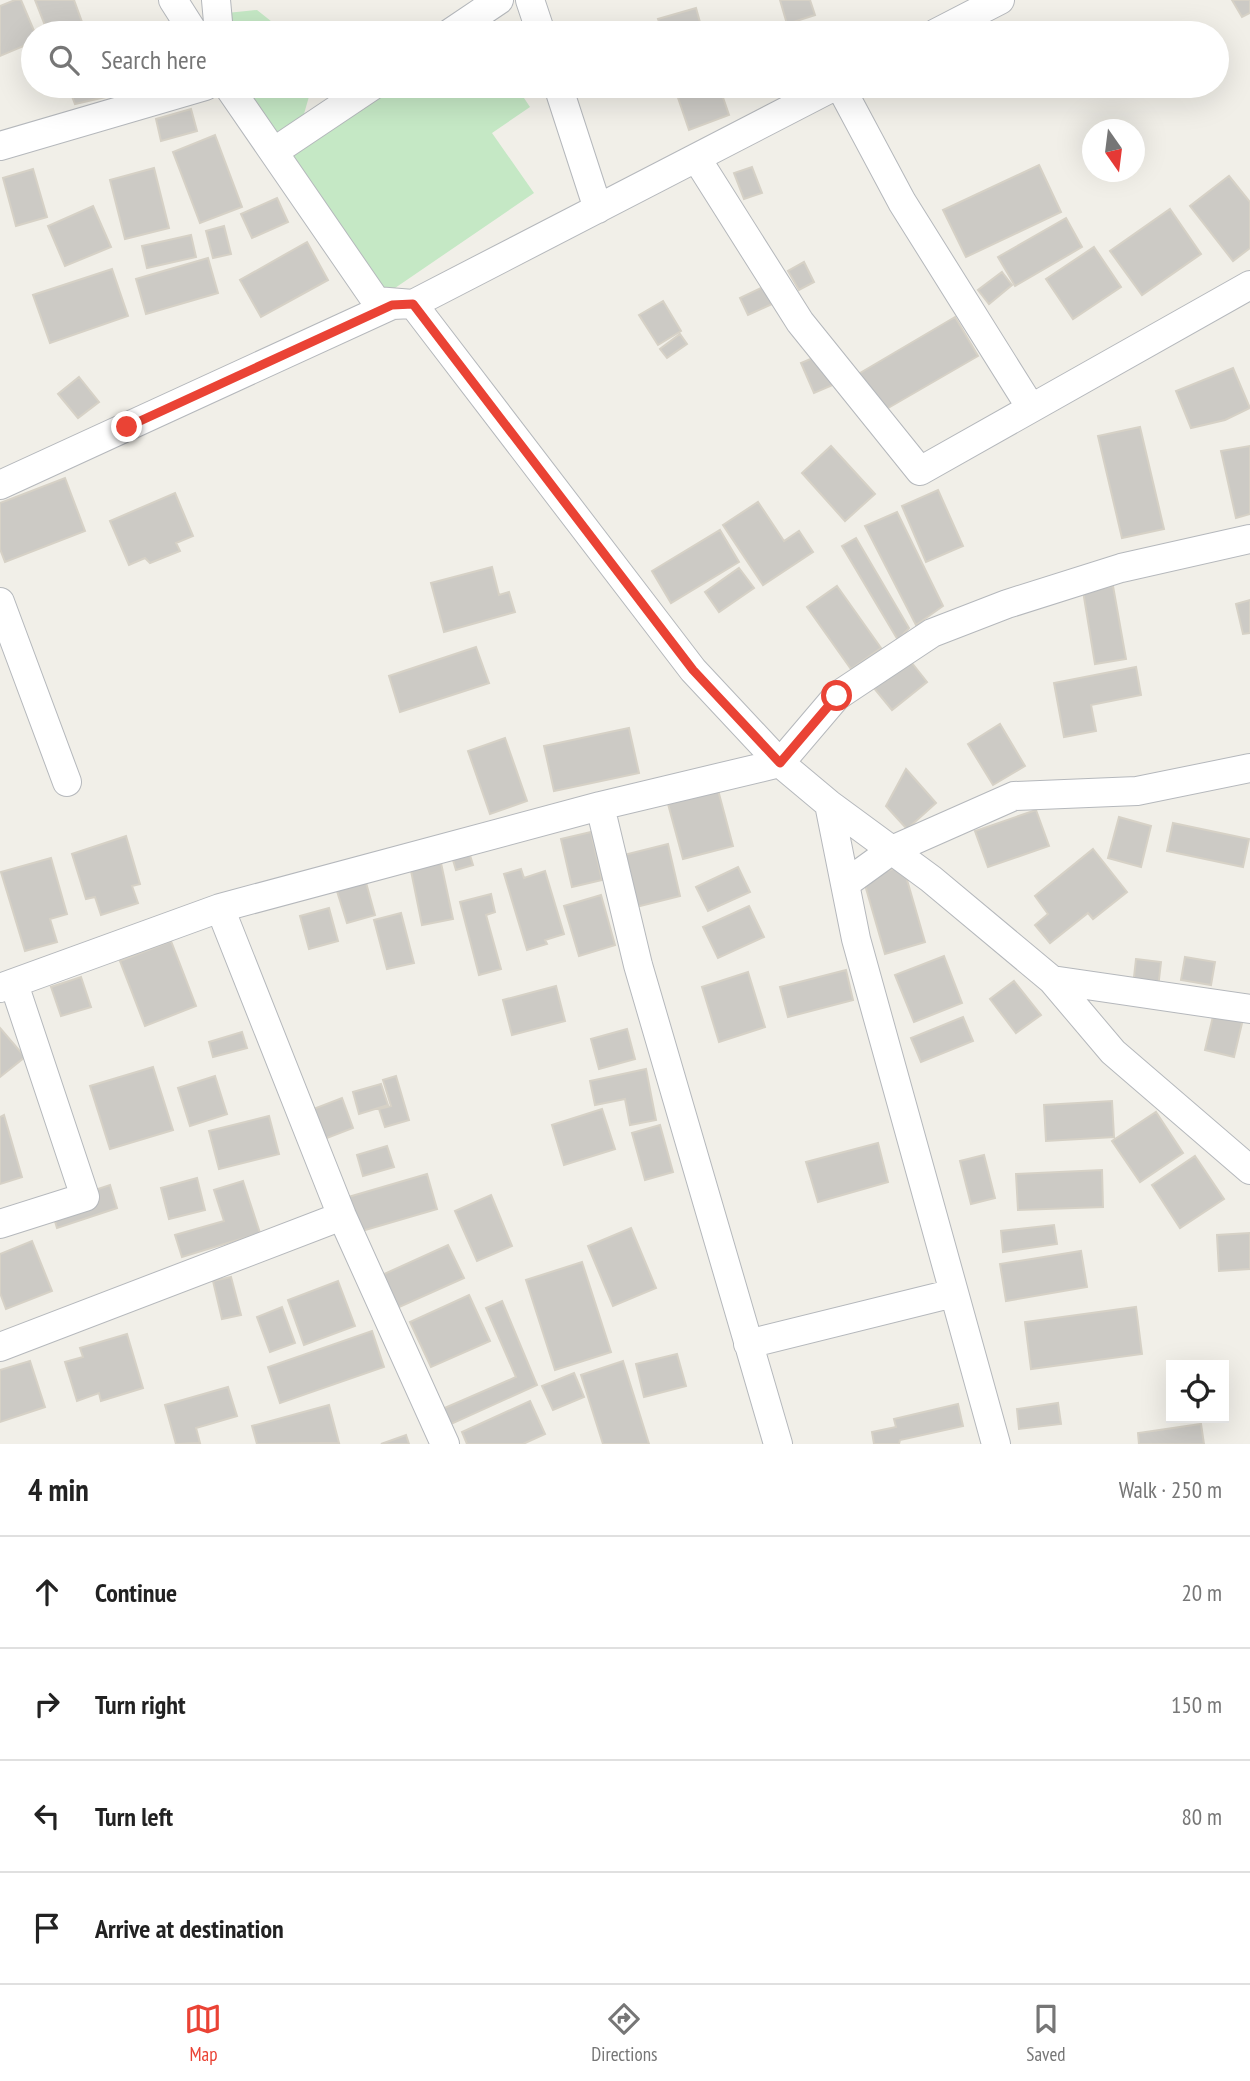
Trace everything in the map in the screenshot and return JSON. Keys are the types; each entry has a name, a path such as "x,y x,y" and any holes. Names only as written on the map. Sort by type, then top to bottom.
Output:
{"street":[{"path":"173,0 186,21"},
{"path":"216,0 218,21"},
{"path":"468,21 499,0"},
{"path":"530,0 537,21"},
{"path":"959,21 1000,0"},
{"path":"0,146 164,98"},
{"path":"237,98 376,301 413,304 693,670 780,763 1052,980 1113,1052 1250,1170"},
{"path":"275,151 354,98"},
{"path":"562,98 598,209"},
{"path":"0,485 392,305 413,304 815,98"},
{"path":"845,98 902,202 1031,408"},
{"path":"697,159 800,322 920,471 1250,285"},
{"path":"0,1224 85,1197 7,986 220,908 600,806 780,763 837,696 932,634 1007,604 1121,568 1250,539"},
{"path":"0,602 66,782"},
{"path":"845,884 892,850 1014,796 1137,791 1250,768"},
{"path":"829,804 856,939 996,1444"},
{"path":"600,806 638,965 778,1444"},
{"path":"220,908 342,1216 445,1444"},
{"path":"1052,980 1250,1009"},
{"path":"0,1347 342,1216"},
{"path":"748,1344 954,1293"}],"green space":[{"path":"257,10 271,21 218,21 217,14"},
{"path":"236,98 309,98 304,114 328,130 375,98 524,98 530,107 492,133 534,193 376,301"}],"building":[{"path":"21,0 30,21 21,21 21,47 0,56 0,6"},
{"path":"35,0 74,0 82,21 43,21"},
{"path":"780,0 810,0 815,15 786,21"},
{"path":"1232,0 1250,0 1250,13 1242,17"},
{"path":"696,8 700,21 659,21 658,19"},
{"path":"73,98 101,98 75,104"},
{"path":"678,98 723,98 729,115 689,130"},
{"path":"191,109 197,131 161,141 156,119"},
{"path":"215,135 242,207 200,223 173,152"},
{"path":"1039,165 1061,212 966,257 943,210"},
{"path":"752,167 762,193 744,199 734,173"},
{"path":"154,168 169,228 125,239 110,180"},
{"path":"33,169 47,217 16,226 3,178"},
{"path":"1229,176 1250,202 1250,248 1233,261 1190,206"},
{"path":"277,198 288,222 252,238 241,214"},
{"path":"93,206 111,247 65,266 48,226"},
{"path":"1170,209 1201,254 1142,295 1110,251"},
{"path":"1066,218 1082,247 1015,286 998,257"},
{"path":"224,226 231,254 213,258 206,231"},
{"path":"191,235 196,257 147,268 142,246"},
{"path":"307,242 328,280 261,317 240,280"},
{"path":"1094,247 1121,287 1073,319 1046,279"},
{"path":"208,258 218,293 146,314 136,279"},
{"path":"804,262 814,282 799,290 788,271"},
{"path":"112,269 128,316 50,343 33,295"},
{"path":"1002,272 1012,285 989,304 978,290"},
{"path":"763,287 772,304 748,315 740,298"},
{"path":"663,301 681,331 658,345 639,315"},
{"path":"955,317 978,356 883,411 860,373"},
{"path":"680,334 687,344 667,358 660,349"},
{"path":"829,351 842,381 814,393 801,363"},
{"path":"1233,368 1250,408 1225,420 1191,428 1176,391"},
{"path":"79,377 99,402 78,418 58,394"},
{"path":"1140,427 1164,529 1122,538 1098,436"},
{"path":"831,446 875,494 845,521 802,473"},
{"path":"1250,446 1250,514 1236,518 1221,451"},
{"path":"65,478 85,531 5,562 0,549 0,503"},
{"path":"938,490 963,546 926,562 902,506"},
{"path":"175,493 193,536 176,543 180,551 150,563 145,558 129,565 110,521"},
{"path":"758,502 784,541 799,531 813,552 763,585 723,525"},
{"path":"897,512 943,606 916,625 865,526"},
{"path":"720,530 739,562 671,603 652,571"},
{"path":"856,538 909,628 898,640 842,546"},
{"path":"492,567 499,595 509,592 515,612 444,632 431,583"},
{"path":"739,568 754,588 719,612 705,592"},
{"path":"837,586 881,648 851,669 807,607"},
{"path":"1113,586 1126,659 1095,664 1083,591"},
{"path":"1250,600 1250,633 1243,634 1236,604"},
{"path":"476,647 489,683 400,712 389,676"},
{"path":"908,658 927,682 892,710 873,687"},
{"path":"1136,667 1141,695 1091,705 1096,731 1064,737 1054,683"},
{"path":"1000,724 1025,766 993,785 968,744"},
{"path":"629,728 639,773 554,791 544,746"},
{"path":"505,738 527,801 490,814 468,751"},
{"path":"906,769 936,803 907,829 886,806"},
{"path":"718,790 733,846 683,859 668,804"},
{"path":"1036,810 1049,846 988,867 975,831"},
{"path":"1119,817 1151,826 1141,867 1108,858"},
{"path":"1173,823 1249,839 1243,867 1167,851"},
{"path":"591,832 602,880 572,887 561,839"},
{"path":"126,836 140,884 132,886 138,903 101,915 95,897 86,899 72,854"},
{"path":"466,842 473,865 456,870 449,847"},
{"path":"668,844 680,896 632,908 620,856"},
{"path":"438,849 453,919 422,925 408,856"},
{"path":"1093,849 1127,892 1093,919 1088,913 1050,943 1035,925 1048,914 1035,896"},
{"path":"51,858 67,914 50,919 57,942 25,951 1,872"},
{"path":"903,866 925,942 885,954 863,878"},
{"path":"738,867 750,892 708,911 696,887"},
{"path":"521,869 524,878 545,871 564,934 545,940 547,944 527,950 504,874"},
{"path":"365,879 375,915 347,923 336,888"},
{"path":"491,894 495,912 486,915 501,969 479,975 460,902"},
{"path":"601,895 615,945 579,956 564,906"},
{"path":"749,906 764,937 718,958 703,927"},
{"path":"329,908 338,941 309,949 300,916"},
{"path":"401,913 414,963 387,969 374,920"},
{"path":"171,941 196,1006 145,1026 120,961"},
{"path":"944,956 962,1003 914,1022 895,975"},
{"path":"1185,957 1215,962 1211,985 1181,980"},
{"path":"1136,959 1161,962 1158,988 1133,986"},
{"path":"846,970 853,1000 788,1017 780,987"},
{"path":"748,972 765,1027 719,1042 702,987"},
{"path":"81,977 91,1007 61,1016 51,987"},
{"path":"1014,981 1041,1015 1016,1033 990,999"},
{"path":"556,986 565,1021 512,1035 503,1000"},
{"path":"1214,1012 1243,1019 1234,1057 1205,1050"},
{"path":"963,1017 973,1041 921,1062 911,1038"},
{"path":"0,1028 25,1057 0,1077"},
{"path":"627,1029 635,1059 599,1069 591,1039"},
{"path":"242,1032 247,1048 213,1057 209,1042"},
{"path":"153,1067 173,1130 110,1149 90,1086"},
{"path":"646,1069 656,1120 630,1125 625,1099 595,1105 590,1081"},
{"path":"215,1076 227,1114 190,1126 178,1088"},
{"path":"396,1076 409,1120 385,1127 379,1109 391,1106 383,1080"},
{"path":"381,1084 388,1105 359,1114 353,1092"},
{"path":"342,1098 353,1128 314,1143 303,1113"},
{"path":"1112,1101 1114,1137 1046,1141 1044,1105"},
{"path":"602,1109 615,1149 564,1165 552,1125"},
{"path":"1156,1112 1183,1153 1140,1182 1112,1141"},
{"path":"4,1115 22,1177 0,1184 0,1117"},
{"path":"269,1116 279,1154 219,1169 209,1131"},
{"path":"660,1125 673,1172 645,1180 632,1133"},
{"path":"878,1143 888,1182 818,1202 806,1162"},
{"path":"387,1146 394,1167 363,1176 357,1155"},
{"path":"984,1155 995,1198 971,1204 960,1161"},
{"path":"1195,1156 1224,1199 1180,1228 1152,1185"},
{"path":"1102,1170 1103,1207 1018,1210 1016,1174"},
{"path":"427,1174 437,1209 355,1233 345,1198"},
{"path":"197,1178 205,1210 169,1219 161,1188"},
{"path":"243,1181 260,1233 182,1257 175,1235 224,1221 214,1190"},
{"path":"110,1185 117,1208 57,1228 50,1205"},
{"path":"491,1195 512,1246 477,1261 455,1211"},
{"path":"1054,1225 1057,1244 1003,1252 1001,1231"},
{"path":"631,1228 656,1288 613,1306 588,1246"},
{"path":"1250,1233 1250,1269 1219,1271 1217,1235"},
{"path":"32,1241 52,1291 6,1309 0,1293 0,1254"},
{"path":"448,1245 464,1278 386,1313 371,1280"},
{"path":"1081,1251 1087,1287 1006,1301 1000,1264"},
{"path":"582,1262 611,1352 555,1370 526,1280"},
{"path":"231,1277 241,1315 222,1319 213,1281"},
{"path":"338,1281 355,1326 304,1345 288,1300"},
{"path":"469,1295 490,1341 431,1367 410,1322"},
{"path":"502,1301 537,1385 440,1429 433,1413 516,1377 486,1308"},
{"path":"282,1307 295,1343 270,1352 257,1317"},
{"path":"1136,1307 1142,1354 1031,1369 1025,1322"},
{"path":"372,1331 384,1367 280,1403 268,1367"},
{"path":"127,1334 143,1388 101,1401 99,1393 77,1401 65,1362 83,1357 80,1348"},
{"path":"677,1354 686,1386 644,1397 636,1364"},
{"path":"30,1361 45,1407 0,1422 0,1370"},
{"path":"623,1361 649,1444 603,1444 581,1375"},
{"path":"574,1373 584,1397 553,1410 542,1386"},
{"path":"228,1387 237,1416 196,1428 200,1443 176,1444 165,1405"},
{"path":"530,1401 545,1434 523,1444 467,1444 462,1432"},
{"path":"1058,1403 1061,1424 1019,1429 1017,1409"},
{"path":"958,1404 963,1426 900,1440 899,1444 874,1444 872,1432 896,1427 894,1419"},
{"path":"329,1405 339,1443 257,1444 252,1426"},
{"path":"1201,1424 1204,1444 1139,1444 1138,1433"},
{"path":"406,1435 409,1444 381,1444"}],"route":[{"path":"127,427 392,305 413,304 693,670 780,763 837,696"}]}
